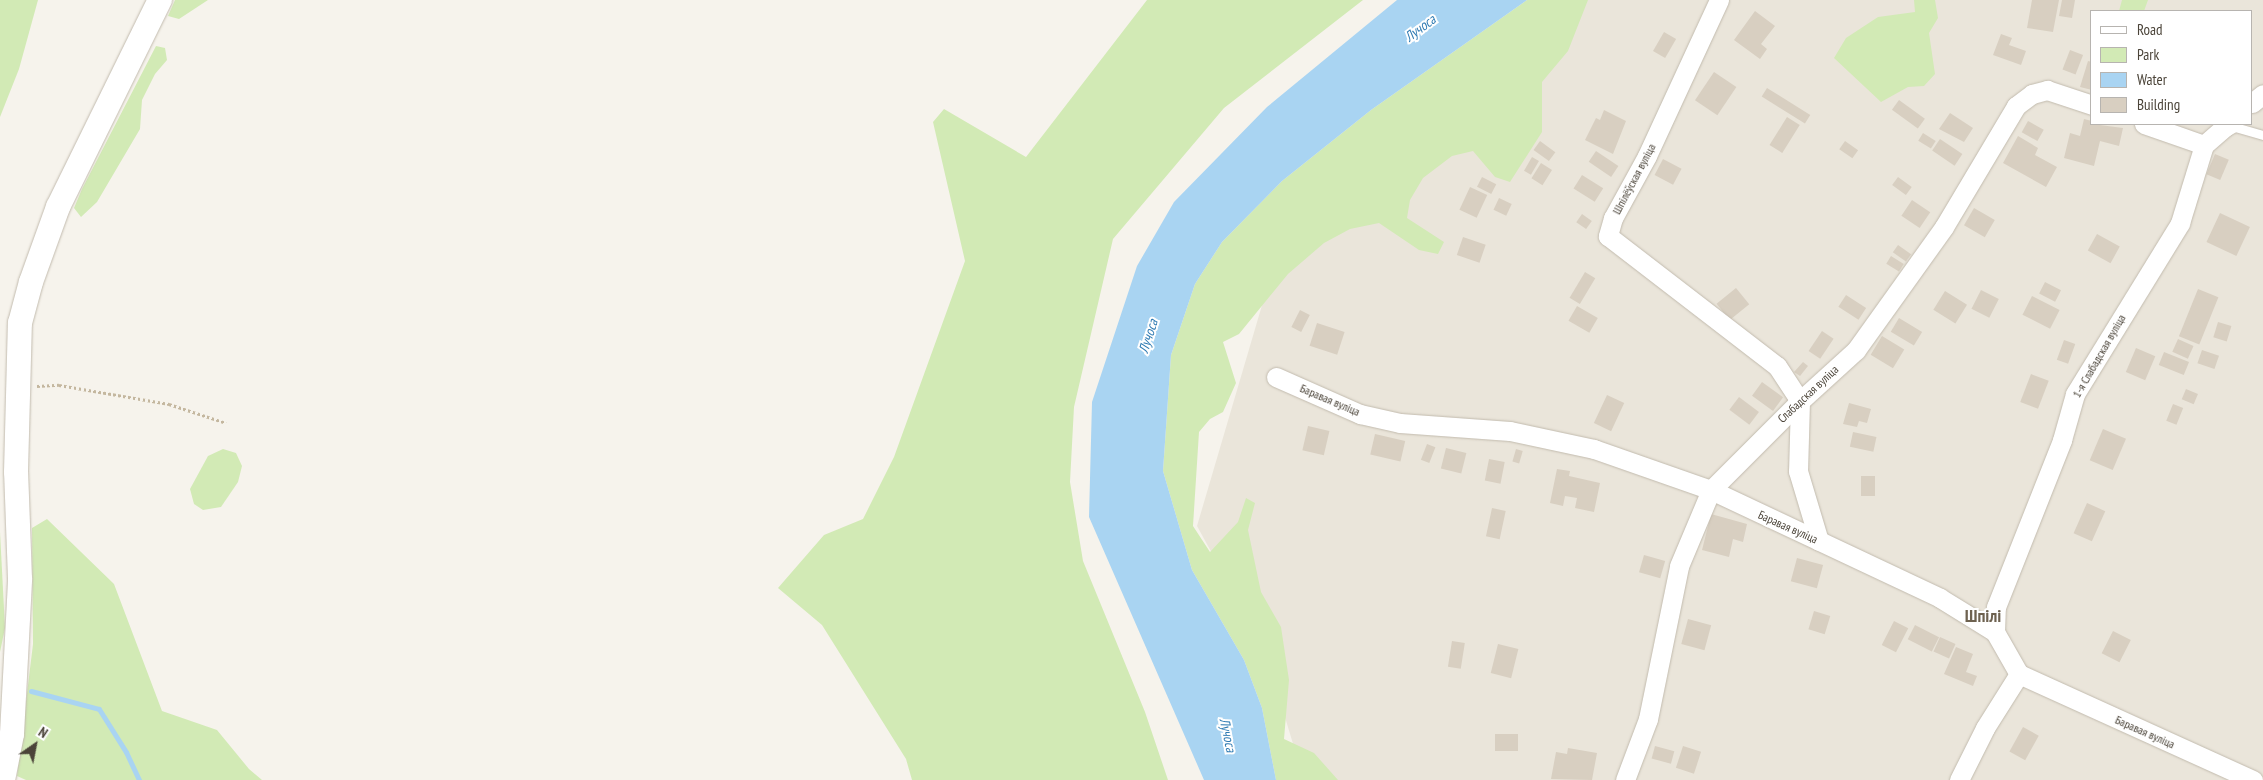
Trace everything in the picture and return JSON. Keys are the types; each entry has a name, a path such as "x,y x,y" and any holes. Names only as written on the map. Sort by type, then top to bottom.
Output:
{"street":[{"path":"3,780 12,734 20,579 16,453 20,323 30,282 58,207 160,0"},
{"name":"Шпілёўская вуліца","path":"1719,0 1647,156 1613,218 1608,236 1777,366 1800,401"},
{"name":"Слабадская вуліца","path":"1625,780 1648,719 1679,566 1711,490 1800,401 1856,350 1944,227 2016,106 2032,94 2048,90 2090,104"},
{"path":"2253,102 2263,94"},
{"path":"2147,125 2204,145 2227,125"},
{"name":"1-я Слабадская вуліца","path":"1995,632 1996,607 2062,440 2075,394 2180,223 2204,145"},
{"name":"Баравая вуліца","path":"1276,377 1360,414 1400,423 1510,431 1594,449 1711,490 1940,598 1995,632 2019,674 2253,780"},
{"path":"1800,401 1798,471 1819,541"},
{"path":"1959,780 1985,728 2019,674"}],"lane":[{"path":"2204,145 2235,127 2263,135"}],"path":[{"path":"60,384 170,404 226,423"}],"shaded area":[{"path":"1557,0 2263,0 2263,780 1304,780 1264,648 1197,526 1290,210"}],"green space":[{"path":"0,0 38,0 19,69 0,117"},
{"path":"175,0 208,0 179,19 168,16"},
{"path":"1147,0 1363,0 1224,108 1113,239 1074,407 1070,482 1083,561 1145,712 1168,780 912,780 906,759 822,625 778,588 824,535 863,519 894,457 965,261 933,122 944,109 1026,157"},
{"path":"1527,0 1588,0 1568,51 1542,82 1542,132 1510,182 1495,177 1473,151 1452,156 1423,178 1410,200 1407,218 1444,242 1438,254 1419,250 1379,223 1350,229 1324,243 1288,274 1239,334 1223,342 1236,383 1223,412 1210,419 1199,432 1193,526 1210,552 1238,522 1246,498 1255,503 1248,530 1261,592 1281,627 1289,680 1284,739 1314,753 1338,780 1276,780 1262,708 1244,660 1192,570 1163,471 1171,355 1195,284 1222,242 1282,181 1371,110"},
{"path":"1914,0 1935,0 1938,18 1929,33 1935,74 1924,86 1908,87 1881,102 1834,58 1846,38 1878,17 1915,12"},
{"path":"2122,0 2148,0 2144,10 2119,10"},
{"path":"156,46 165,48 167,60 155,74 142,100 140,129 97,202 81,217 74,208 82,189"},
{"path":"223,449 236,453 242,466 238,482 221,507 203,510 194,504 190,489 208,456"},
{"path":"47,519 114,584 162,711 217,730 249,769 262,780 26,780 17,776 33,644 32,528"},
{"path":"0,532 5,628 0,652"}],"water":[{"name":"Лучоса","path":"1397,0 1527,0 1371,110 1282,181 1222,242 1195,284 1171,355 1163,471 1192,570 1244,660 1262,708 1276,780 1204,780 1089,517 1092,402 1137,266 1174,202 1267,107"}],"building":[{"path":"2032,0 2059,0 2053,32 2027,28"},
{"path":"2062,0 2075,0 2072,18 2059,16"},
{"path":"1755,11 1775,26 1761,44 1767,49 1760,59 1734,40"},
{"path":"1664,32 1676,39 1665,58 1653,51"},
{"path":"2001,34 2012,38 2009,45 2026,51 2021,65 1993,55"},
{"path":"2070,50 2083,55 2076,75 2062,70"},
{"path":"2088,61 2090,62 2090,90 2080,87"},
{"path":"1714,72 1736,87 1717,115 1695,100"},
{"path":"1767,88 1810,115 1805,124 1762,96"},
{"path":"1899,100 1925,119 1918,129 1892,110"},
{"path":"1604,110 1626,121 1613,154 1585,140 1596,118 1600,120"},
{"path":"1950,113 1973,128 1964,142 1939,129"},
{"path":"1787,117 1800,125 1782,153 1770,145"},
{"path":"2084,119 2090,120 2090,125 2123,128 2119,146 2100,141 2094,166 2064,158 2070,133 2080,136"},
{"path":"2028,121 2044,130 2037,141 2022,132"},
{"path":"1923,133 1936,141 1931,149 1918,141"},
{"path":"2018,136 2038,148 2035,155 2057,167 2046,187 2003,163"},
{"path":"1940,139 1962,154 1955,166 1932,151"},
{"path":"1540,141 1555,152 1549,161 1534,150"},
{"path":"1845,141 1858,150 1852,158 1839,149"},
{"path":"1596,151 1618,166 1611,177 1589,162"},
{"path":"2215,154 2229,160 2220,180 2206,174"},
{"path":"1532,157 1539,161 1531,175 1524,171"},
{"path":"1663,159 1682,169 1673,185 1655,175"},
{"path":"1541,163 1552,170 1542,185 1531,178"},
{"path":"1582,175 1603,188 1595,202 1574,189"},
{"path":"1482,177 1496,184 1491,194 1477,187"},
{"path":"1898,177 1912,187 1906,195 1892,185"},
{"path":"1470,187 1487,195 1477,218 1459,210"},
{"path":"1499,198 1512,204 1506,216 1494,210"},
{"path":"1912,200 1930,212 1920,228 1901,216"},
{"path":"1974,208 1995,220 1985,237 1964,225"},
{"path":"2220,213 2250,227 2236,256 2206,242"},
{"path":"1582,214 1592,221 1586,229 1576,222"},
{"path":"2097,234 2120,247 2111,263 2088,251"},
{"path":"1463,237 1486,245 1480,263 1457,255"},
{"path":"1898,245 1911,254 1906,262 1893,252"},
{"path":"1891,256 1904,264 1899,272 1886,264"},
{"path":"1585,272 1595,278 1580,304 1570,298"},
{"path":"2045,282 2061,290 2055,302 2039,294"},
{"path":"1736,288 1749,304 1730,320 1717,304"},
{"path":"2198,289 2218,297 2199,345 2179,336"},
{"path":"1981,290 1999,299 1989,318 1971,309"},
{"path":"1945,291 1967,305 1955,323 1933,310"},
{"path":"1846,295 1866,308 1859,320 1838,307"},
{"path":"2032,296 2060,310 2050,329 2022,315"},
{"path":"1577,306 1598,318 1589,333 1568,321"},
{"path":"1300,310 1310,315 1301,332 1291,327"},
{"path":"1899,318 1922,332 1914,346 1891,332"},
{"path":"2218,322 2231,326 2227,341 2213,337"},
{"path":"1317,323 1345,332 1337,355 1310,346"},
{"path":"1822,331 1834,339 1820,359 1809,351"},
{"path":"1882,336 1904,349 1893,368 1871,355"},
{"path":"2178,339 2194,346 2188,359 2172,352"},
{"path":"2064,340 2075,344 2068,364 2057,360"},
{"path":"2136,348 2155,356 2145,380 2126,372"},
{"path":"2202,350 2219,356 2214,369 2197,363"},
{"path":"2164,352 2189,362 2184,375 2159,365"},
{"path":"1803,362 1808,366 1800,376 1794,372"},
{"path":"2031,374 2049,381 2038,409 2020,402"},
{"path":"1762,382 1783,397 1773,411 1752,396"},
{"path":"2186,389 2198,394 2194,404 2182,399"},
{"path":"1607,395 1624,403 1611,431 1594,423"},
{"path":"1739,397 1759,412 1749,425 1729,410"},
{"path":"1849,403 1871,409 1867,423 1859,421 1857,427 1843,424"},
{"path":"2173,404 2183,408 2176,425 2166,421"},
{"path":"1308,426 1329,431 1324,455 1302,450"},
{"path":"2103,429 2126,439 2113,470 2090,460"},
{"path":"1853,432 1876,437 1873,452 1850,447"},
{"path":"1375,434 1405,441 1400,461 1370,454"},
{"path":"1427,444 1435,447 1429,463 1421,460"},
{"path":"1446,448 1466,453 1461,473 1441,468"},
{"path":"1516,449 1523,451 1519,463 1512,461"},
{"path":"1489,459 1505,462 1501,484 1485,481"},
{"path":"1557,469 1570,471 1569,476 1600,483 1594,512 1575,508 1577,498 1565,496 1563,506 1550,503"},
{"path":"1861,476 1875,476 1875,496 1861,496"},
{"path":"2087,503 2105,511 2092,541 2074,533"},
{"path":"1492,508 1506,511 1500,539 1486,536"},
{"path":"1711,514 1747,524 1743,542 1733,539 1729,557 1702,550"},
{"path":"1644,555 1665,561 1660,578 1639,572"},
{"path":"1797,558 1823,565 1817,588 1791,581"},
{"path":"1814,611 1830,616 1825,634 1808,629"},
{"path":"1688,619 1711,625 1704,650 1681,644"},
{"path":"1894,621 1908,628 1896,652 1882,645"},
{"path":"1915,625 1939,637 1932,652 1908,639"},
{"path":"2113,631 2131,640 2119,662 2102,653"},
{"path":"1940,637 1956,644 1949,659 1933,652"},
{"path":"1452,641 1465,643 1461,669 1448,667"},
{"path":"1498,644 1518,649 1511,678 1491,673"},
{"path":"1956,647 1973,654 1966,672 1977,676 1973,686 1944,674"},
{"path":"2023,727 2039,736 2025,760 2009,751"},
{"path":"1495,734 1518,734 1518,751 1495,751"},
{"path":"1655,746 1674,751 1671,764 1652,759"},
{"path":"1683,746 1701,752 1694,774 1676,768"},
{"path":"1568,748 1597,753 1592,780 1551,779 1556,752 1567,754"}],"waterway":[{"path":"31,691 99,709 126,752 139,780"}],"district":[{"name":"Шпілі","path":"1983,616"}]}
